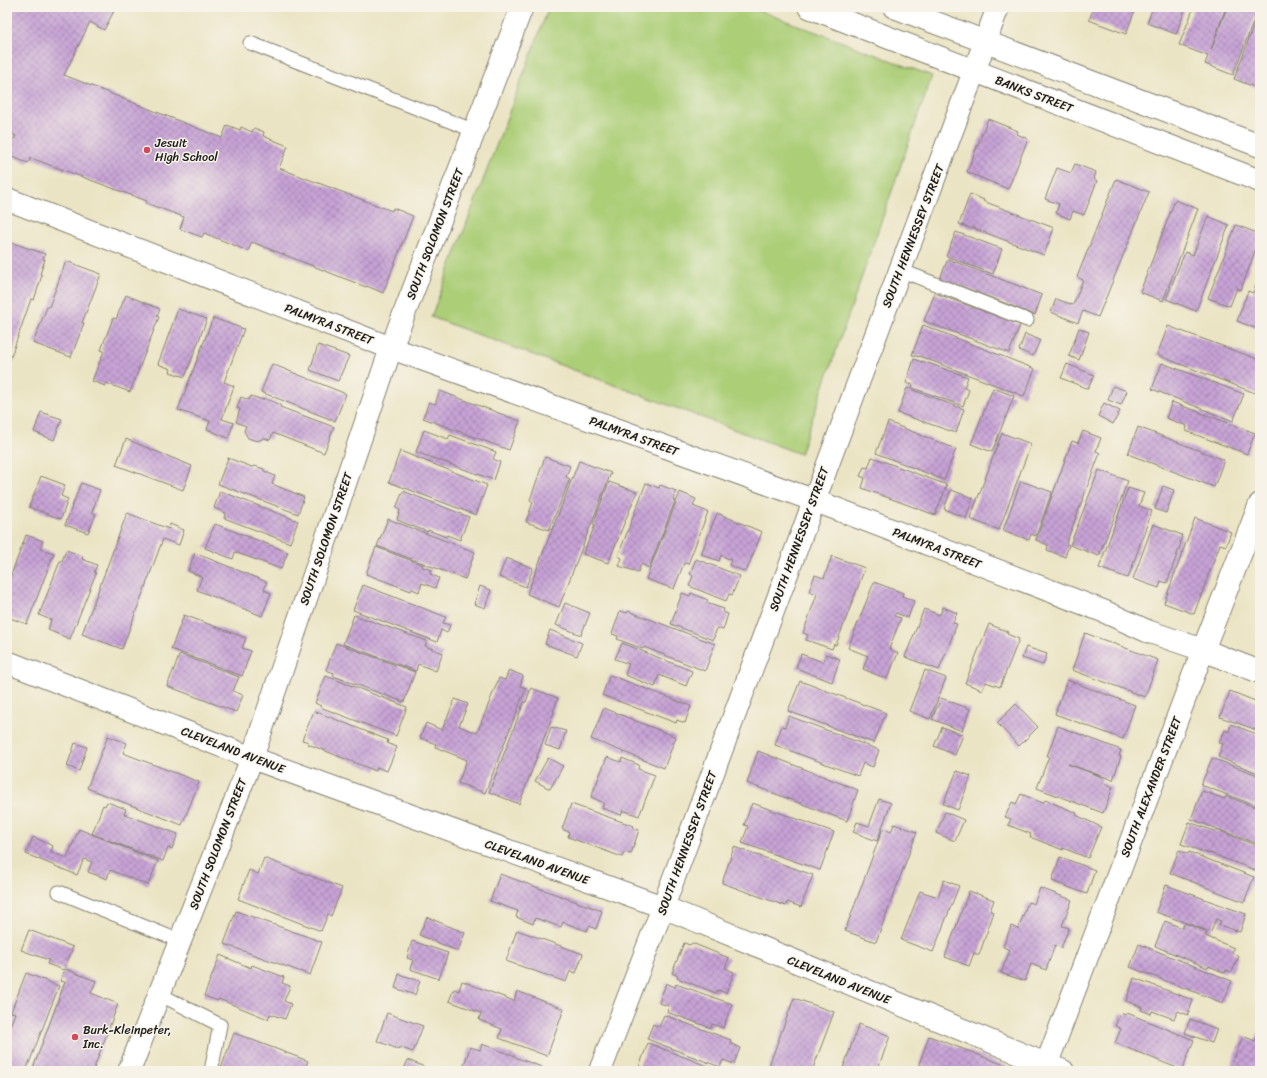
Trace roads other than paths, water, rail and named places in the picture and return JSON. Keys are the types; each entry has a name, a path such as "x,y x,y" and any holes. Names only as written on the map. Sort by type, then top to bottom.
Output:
{"street":[{"name":"SOUTH SOLOMON STREET","path":"129,1071 252,758 391,348 522,7"},
{"name":"BANKS STREET","path":"809,7 1260,181"},
{"path":"894,7 985,43 1260,146"},
{"name":"SOUTH HENNESSEY STREET","path":"600,1071 663,908 998,7"},
{"name":"PALMYRA STREET","path":"7,199 391,348 814,500 1103,611 1147,631 1203,650 1260,672"},
{"name":"SOUTH ALEXANDER STREET","path":"1051,1069 1203,650 1260,504"},
{"name":"CLEVELAND AVENUE","path":"7,662 252,758 663,908 1051,1069"}],"lane":[{"path":"250,43 475,131"},
{"path":"900,270 1027,320"},
{"path":"59,892 180,941"},
{"path":"159,994 220,1025 211,1071"}],"place":[{"name":"Jesuit High School","path":"147,150"},
{"name":"Burk-Kleinpeter, Inc.","path":"75,1037"}]}
